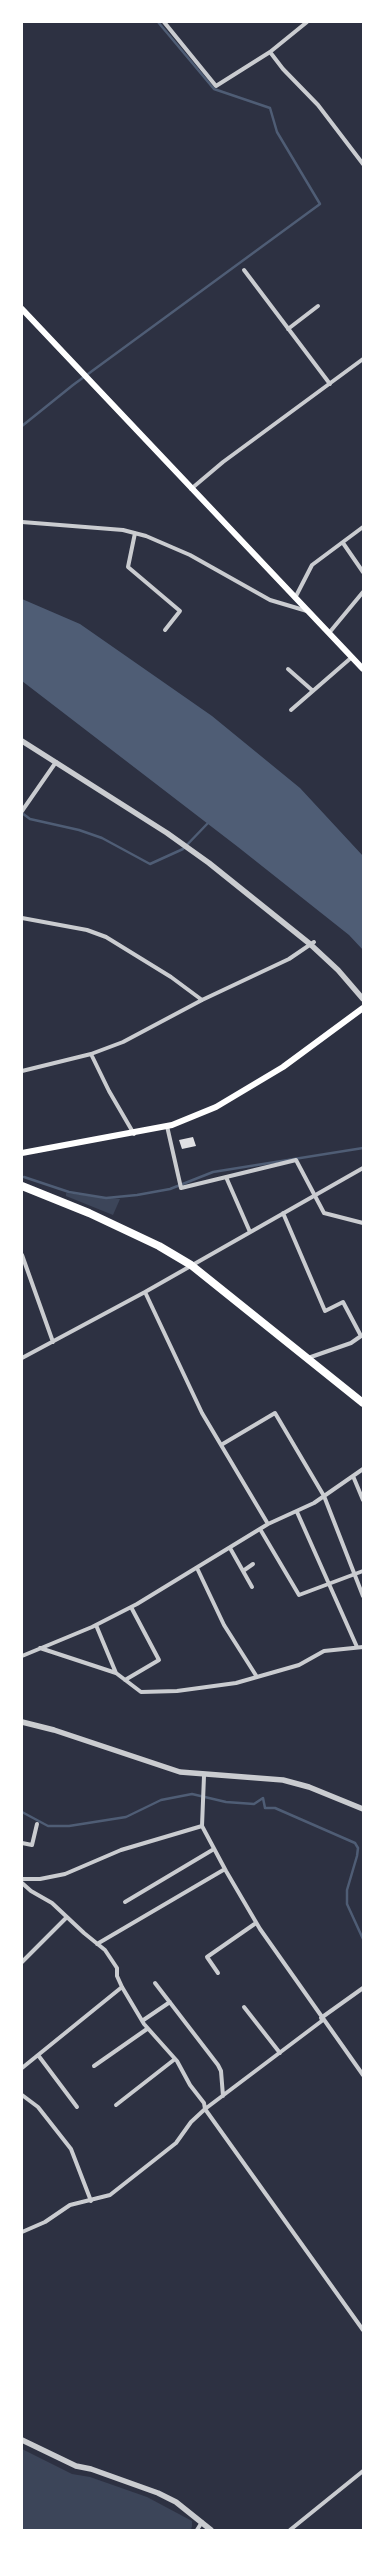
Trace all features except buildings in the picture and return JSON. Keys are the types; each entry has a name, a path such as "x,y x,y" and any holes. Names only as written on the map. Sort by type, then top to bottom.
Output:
{"highway":[{"path":"22,1186 89,1213 159,1246 191,1265 363,1403"}],"main road":[{"path":"22,309 363,669"},
{"path":"22,1153 134,1134 167,1126 216,1107 254,1086 363,1008"}],"street":[{"path":"164,22 216,86 270,52 307,22"},
{"path":"270,52 282,69 318,105 363,164"},
{"path":"244,270 330,384"},
{"path":"288,329 318,306"},
{"path":"191,489 223,462 363,359"},
{"path":"359,363 363,368"},
{"path":"22,522 123,530 135,533 190,555 270,600 307,611"},
{"path":"295,598 312,565 363,528"},
{"path":"135,533 128,567 180,611 165,630"},
{"path":"343,543 363,572"},
{"path":"329,633 363,592"},
{"path":"291,710 352,657"},
{"path":"288,669 313,691"},
{"path":"22,741 167,833 312,943 363,999"},
{"path":"22,811 56,762"},
{"path":"22,918 87,930 106,937 171,977 202,1000"},
{"path":"22,1071 92,1054 123,1042 202,1000 289,959 312,943"},
{"path":"92,1054 109,1091 134,1134"},
{"path":"167,1126 181,1188 296,1160 324,1213 363,1224"},
{"path":"22,1358 145,1292 363,1168"},
{"path":"226,1177 250,1232"},
{"path":"284,1213 325,1311 343,1302 362,1336 351,1343 308,1358"},
{"path":"22,1255 53,1342"},
{"path":"145,1292 202,1413 268,1524"},
{"path":"221,1445 274,1413 324,1496 363,1596"},
{"path":"22,1656 96,1625 131,1607 268,1524 297,1512 324,1496 363,1469"},
{"path":"353,1476 363,1500"},
{"path":"297,1512 357,1647"},
{"path":"260,1529 299,1595 363,1571"},
{"path":"230,1548 252,1587"},
{"path":"243,1571 253,1564"},
{"path":"196,1568 224,1625 257,1677"},
{"path":"126,1680 159,1660 131,1607"},
{"path":"96,1625 116,1673"},
{"path":"40,1648 116,1673 141,1692 207,1688 257,1677 299,1664 324,1651 363,1647"},
{"path":"22,1722 54,1730 180,1772 204,1776 283,1780 308,1787 363,1809"},
{"path":"204,1776 202,1826 225,1870 256,1924 363,2075"},
{"path":"22,1843 32,1845 37,1824"},
{"path":"22,1879 40,1879 65,1874 121,1850 202,1826"},
{"path":"124,1902 214,1849"},
{"path":"97,1944 225,1870"},
{"path":"22,1883 52,1903 66,1918 105,1950 116,1968 117,1976 122,1987 142,2021 175,2059 190,2085 204,2103 205,2109 363,2330"},
{"path":"22,1962 66,1918"},
{"path":"218,1973 207,1957 256,1924"},
{"path":"155,1982 221,2071 223,2096"},
{"path":"22,2068 122,1987"},
{"path":"23,2230 45,2222 70,2205 91,2201 110,2195 176,2144 191,2122 205,2109 363,1988"},
{"path":"142,2021 170,2002"},
{"path":"244,2007 280,2053"},
{"path":"94,2066 148,2029"},
{"path":"38,2055 77,2107"},
{"path":"116,2105 175,2059"},
{"path":"22,2095 38,2107 71,2149 91,2201"},
{"path":"22,2440 76,2466 158,2493 176,2502 211,2530"},
{"path":"290,2530 363,2471"},
{"path":"197,2530 202,2522"}],"shaded area":[{"path":"22,599 80,624 212,716 300,788 363,856 363,950 349,935 238,847 22,681"},
{"path":"66,1193 120,1199 113,1215 66,1196"},
{"path":"22,2449 72,2474 90,2477 147,2497 192,2521 191,2530 22,2530"}],"waterway":[{"path":"22,426 73,385 320,204 277,132 270,108 214,89 158,22"},
{"path":"22,813 30,819 79,830 102,838 150,864 183,849 208,823"},
{"path":"24,1177 69,1192 106,1198 137,1195 170,1189 213,1172 363,1148"},
{"path":"22,1812 48,1826 69,1826 126,1817 161,1800 192,1794 226,1802 254,1804 263,1798 265,1808 275,1808 355,1843 358,1848 357,1856 347,1890 347,1904 363,1939"}]}
